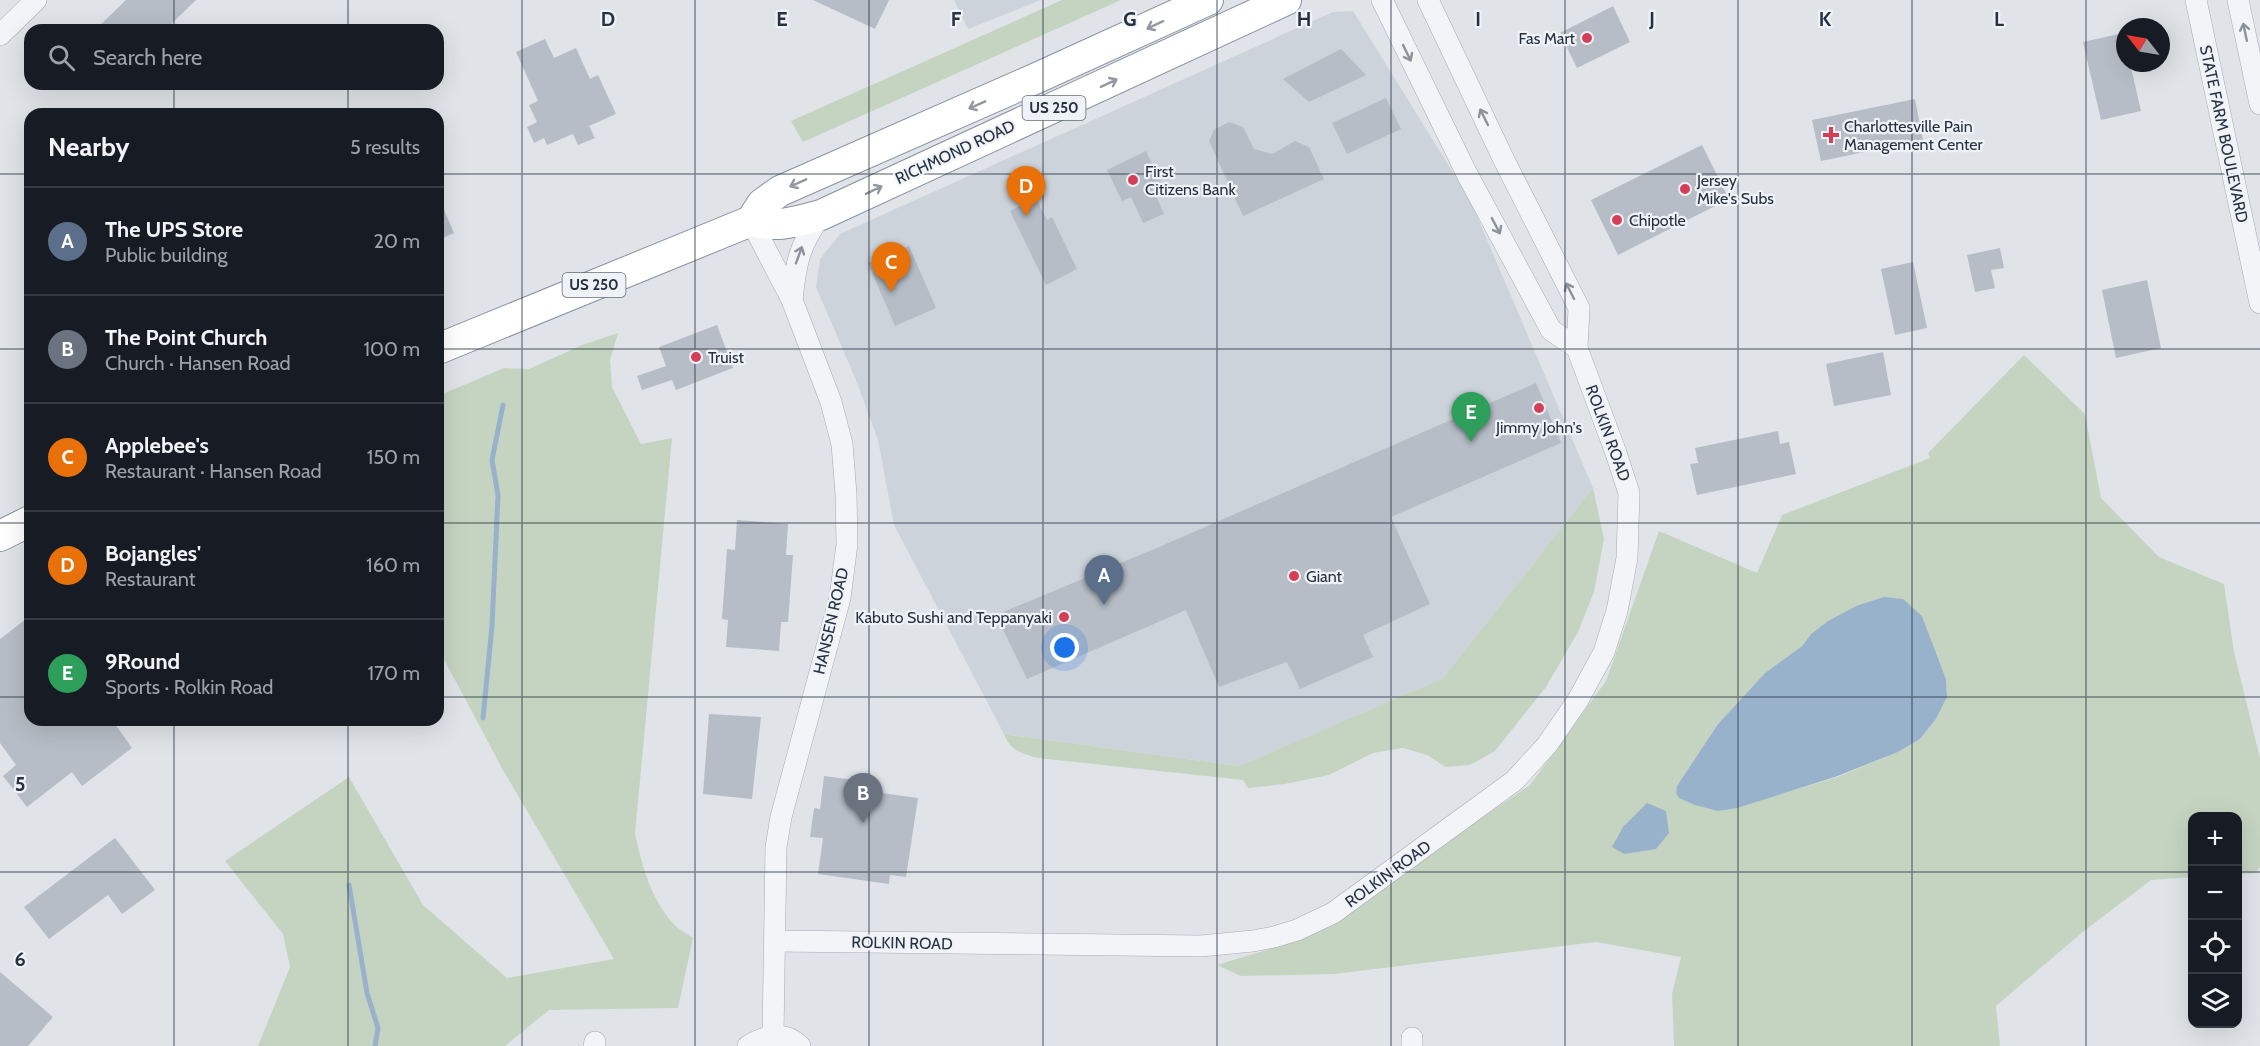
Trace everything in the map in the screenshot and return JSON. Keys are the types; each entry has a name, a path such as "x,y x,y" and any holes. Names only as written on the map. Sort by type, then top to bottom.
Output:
{"highway":[{"name":"RICHMOND ROAD","path":"751,222 762,204 780,191 1072,63 1208,0"},
{"name":"RICHMOND ROAD","path":"444,347 751,222 768,226 788,224 821,215 1286,0"},
{"path":"0,536 24,524"}],"street":[{"path":"0,35 36,0"},
{"path":"1382,0 1467,174 1551,330 1577,348"},
{"name":"ROLKIN ROAD","path":"776,941 1201,946 1253,941 1297,930 1333,913 1514,781 1546,745 1578,700 1604,652 1617,611 1627,558 1629,493 1577,348 1579,308 1428,0"},
{"name":"STATE FARM BOULEVARD","path":"2196,0 2260,303"},
{"path":"2238,0 2260,104"},
{"path":"792,300 796,264 806,237 821,215"},
{"name":"HANSEN ROAD","path":"751,222 792,300 831,402 842,444 847,544 840,598 781,817 776,847 773,1035"},
{"path":"748,1046 773,1035 784,1036 800,1046"}],"shaded area":[{"path":"954,0 1041,0 968,29"},
{"path":"1353,11 1470,200 1593,488 1443,678 1239,766 1004,734 894,525 878,440 856,380 816,287 820,259 840,234 1333,12"}],"green space":[{"path":"1062,0 1121,0 803,142 791,121"},
{"path":"618,333 610,360 612,387 641,444 672,438 635,834 652,891 673,924 693,938 678,1008 549,1010 505,1046 258,1046 290,967 283,934 225,861 349,777 423,905 507,978 614,959 503,770 444,659 444,393 504,368 529,369 582,345"},
{"path":"2024,355 2085,414 2101,498 2159,557 2224,584 2234,652 2260,758 2260,867 2256,873 2242,874 2242,812 2188,812 2188,877 2151,880 2084,931 1996,1006 2000,1046 1674,1046 1672,994 1681,957 1596,942 1334,974 1241,976 1217,965 1305,938 1530,785 1606,681 1659,531 1757,573 1782,515 1930,458 1928,453","holes":["1856,606 1922,616 1946,679 1947,697 1936,719 1920,739 1898,752 1835,778 1718,811 1676,793 1677,787 1718,724 1765,673 1802,646 1811,634 1828,621"]},
{"path":"1593,488 1604,539 1594,592 1578,632 1546,687 1495,751 1470,765 1446,767 1427,755 1403,748 1373,753 1329,775 1285,784 1248,788 1243,780 1038,758 1021,753 1006,740 1004,734 1239,766 1443,678"}],"water":[{"path":"1884,597 1903,599 1922,616 1946,679 1947,697 1936,719 1920,739 1898,752 1835,777 1737,808 1718,811 1679,798 1676,793 1677,786 1718,724 1765,673 1802,646 1811,634 1828,621 1856,606"},
{"path":"1647,803 1666,811 1669,833 1656,849 1624,854 1612,847 1623,827"}],"building":[{"path":"126,0 196,0 171,24 101,24"},
{"path":"813,0 889,0 875,29"},
{"path":"1613,6 1630,42 1577,68 1560,33"},
{"path":"2116,35 2116,72 2132,72 2141,111 2101,120 2083,42"},
{"path":"545,39 554,58 576,48 590,79 598,75 616,114 589,126 595,138 578,145 573,134 547,145 544,138 534,143 527,127 537,122 529,105 538,101 516,52"},
{"path":"1341,49 1366,75 1309,102 1283,79"},
{"path":"1386,98 1401,129 1347,154 1332,123"},
{"path":"1915,99 1923,140 1821,161 1812,120"},
{"path":"1229,122 1243,127 1254,149 1272,154 1295,141 1309,147 1324,179 1243,216 1209,141 1214,130"},
{"path":"1702,145 1729,199 1618,255 1591,200"},
{"path":"1146,151 1161,182 1152,187 1164,214 1143,223 1131,197 1122,201 1107,170"},
{"path":"1036,198 1047,220 1052,217 1077,269 1046,285 1010,211"},
{"path":"444,210 454,233 444,237"},
{"path":"909,246 936,308 895,326 868,263"},
{"path":"2000,248 2004,268 1991,270 1995,288 1975,292 1967,255"},
{"path":"1913,262 1927,328 1895,335 1881,269"},
{"path":"2147,280 2161,348 2116,358 2102,290"},
{"name":"Truist","path":"717,325 733,368 676,390 672,380 642,390 637,376 666,366 659,347"},
{"path":"1883,352 1891,395 1834,406 1826,364"},
{"name":"Giant","path":"1536,383 1561,443 1391,517 1430,604 1363,635 1373,657 1300,689 1287,662 1219,687 1186,610 1027,679 996,615 1159,547"},
{"path":"1778,431 1780,444 1789,442 1796,474 1697,495 1690,464 1698,463 1695,448"},
{"path":"737,520 788,524 786,555 793,555 788,622 781,622 779,651 726,647 728,620 722,619 727,549 735,550"},
{"path":"24,621 24,726 116,726 132,748 82,786 72,772 27,807 3,776 16,765 0,743 0,639"},
{"path":"709,714 761,717 752,799 703,794"},
{"path":"824,776 862,781 860,790 918,798 906,877 890,875 889,884 818,874 823,838 810,837 814,808 820,809"},
{"path":"115,838 155,890 122,914 108,895 49,939 24,907"},
{"path":"0,972 53,1017 28,1046 0,1046"}],"waterway":[{"path":"483,718 492,626 498,495 492,460 503,405"},
{"path":"349,885 367,993 378,1028 375,1046"}],"place":[{"name":"Fas Mart","path":"1587,38"},
{"name":"Charlottesville Pain Management Center","path":"1831,135"},
{"name":"First Citizens Bank","path":"1133,180"},
{"name":"Jersey Mike's Subs","path":"1685,189"},
{"name":"Bojangles'","path":"1026,216"},
{"name":"Chipotle","path":"1617,220"},
{"name":"Applebee's","path":"891,292"},
{"name":"Truist","path":"696,357"},
{"name":"Jimmy John's","path":"1539,408"},
{"name":"9Round","path":"1471,442"},
{"name":"Giant","path":"1294,576"},
{"name":"The UPS Store","path":"1104,605"},
{"name":"Kabuto Sushi and Teppanyaki","path":"1064,617"},
{"name":"The Point Church","path":"863,823"}]}
